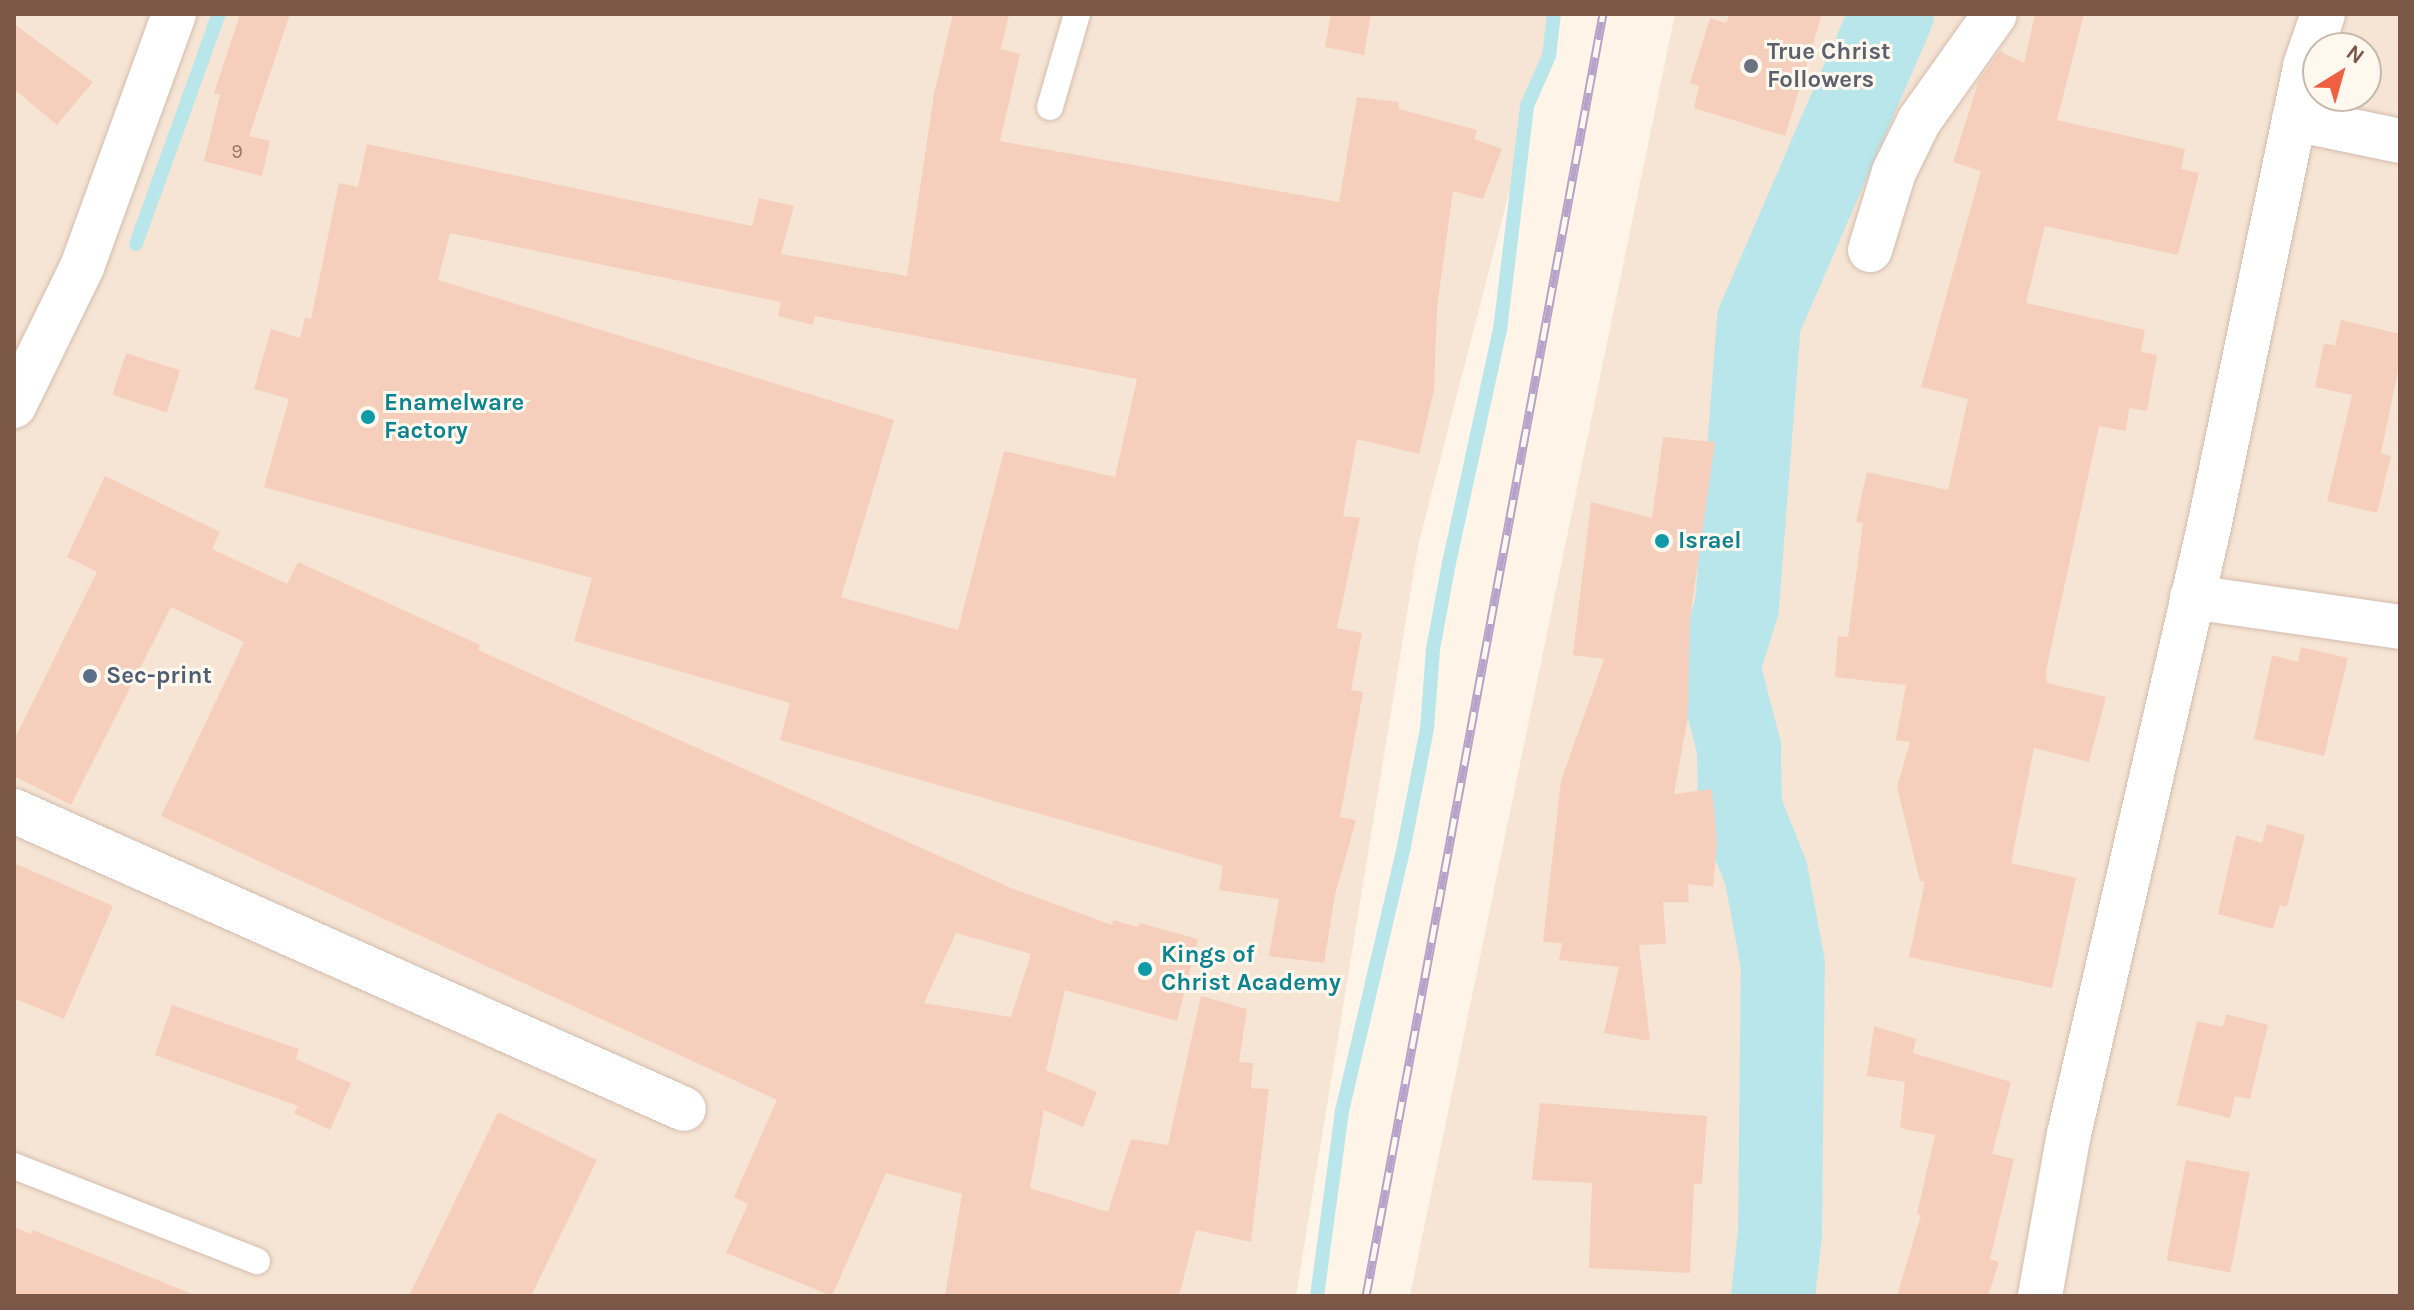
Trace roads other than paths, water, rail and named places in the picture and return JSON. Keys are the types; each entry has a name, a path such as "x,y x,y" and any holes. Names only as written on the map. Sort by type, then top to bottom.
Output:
{"street":[{"path":"14,406 25,357 82,267 174,14"},
{"path":"1870,250 1894,172 1919,121 1995,14"},
{"path":"2040,1296 2069,1134 2192,597 2294,119 2323,14"},
{"path":"2294,119 2400,141"},
{"path":"2192,597 2400,627"},
{"path":"14,811 684,1109"}],"lane":[{"path":"1050,107 1077,14"},
{"path":"14,1166 257,1261"}],"waterway":[{"path":"136,244 219,14"},
{"path":"1317,1296 1342,1111 1404,846 1427,729 1433,649 1500,330 1527,106 1549,56 1554,14"},
{"path":"1773,1296 1780,1233 1783,965 1766,873 1740,808 1739,748 1718,667 1737,606 1759,321 1892,14"}],"railway":[{"path":"1366,1296 1603,14"}],"place":[{"name":"True Christ Followers","path":"1751,66"},
{"name":"Enamelware Factory","path":"368,417"},
{"name":"Israel","path":"1662,541"},
{"name":"Sec-print","path":"90,676"},
{"name":"Kings of Christ Academy","path":"1145,969"}]}
